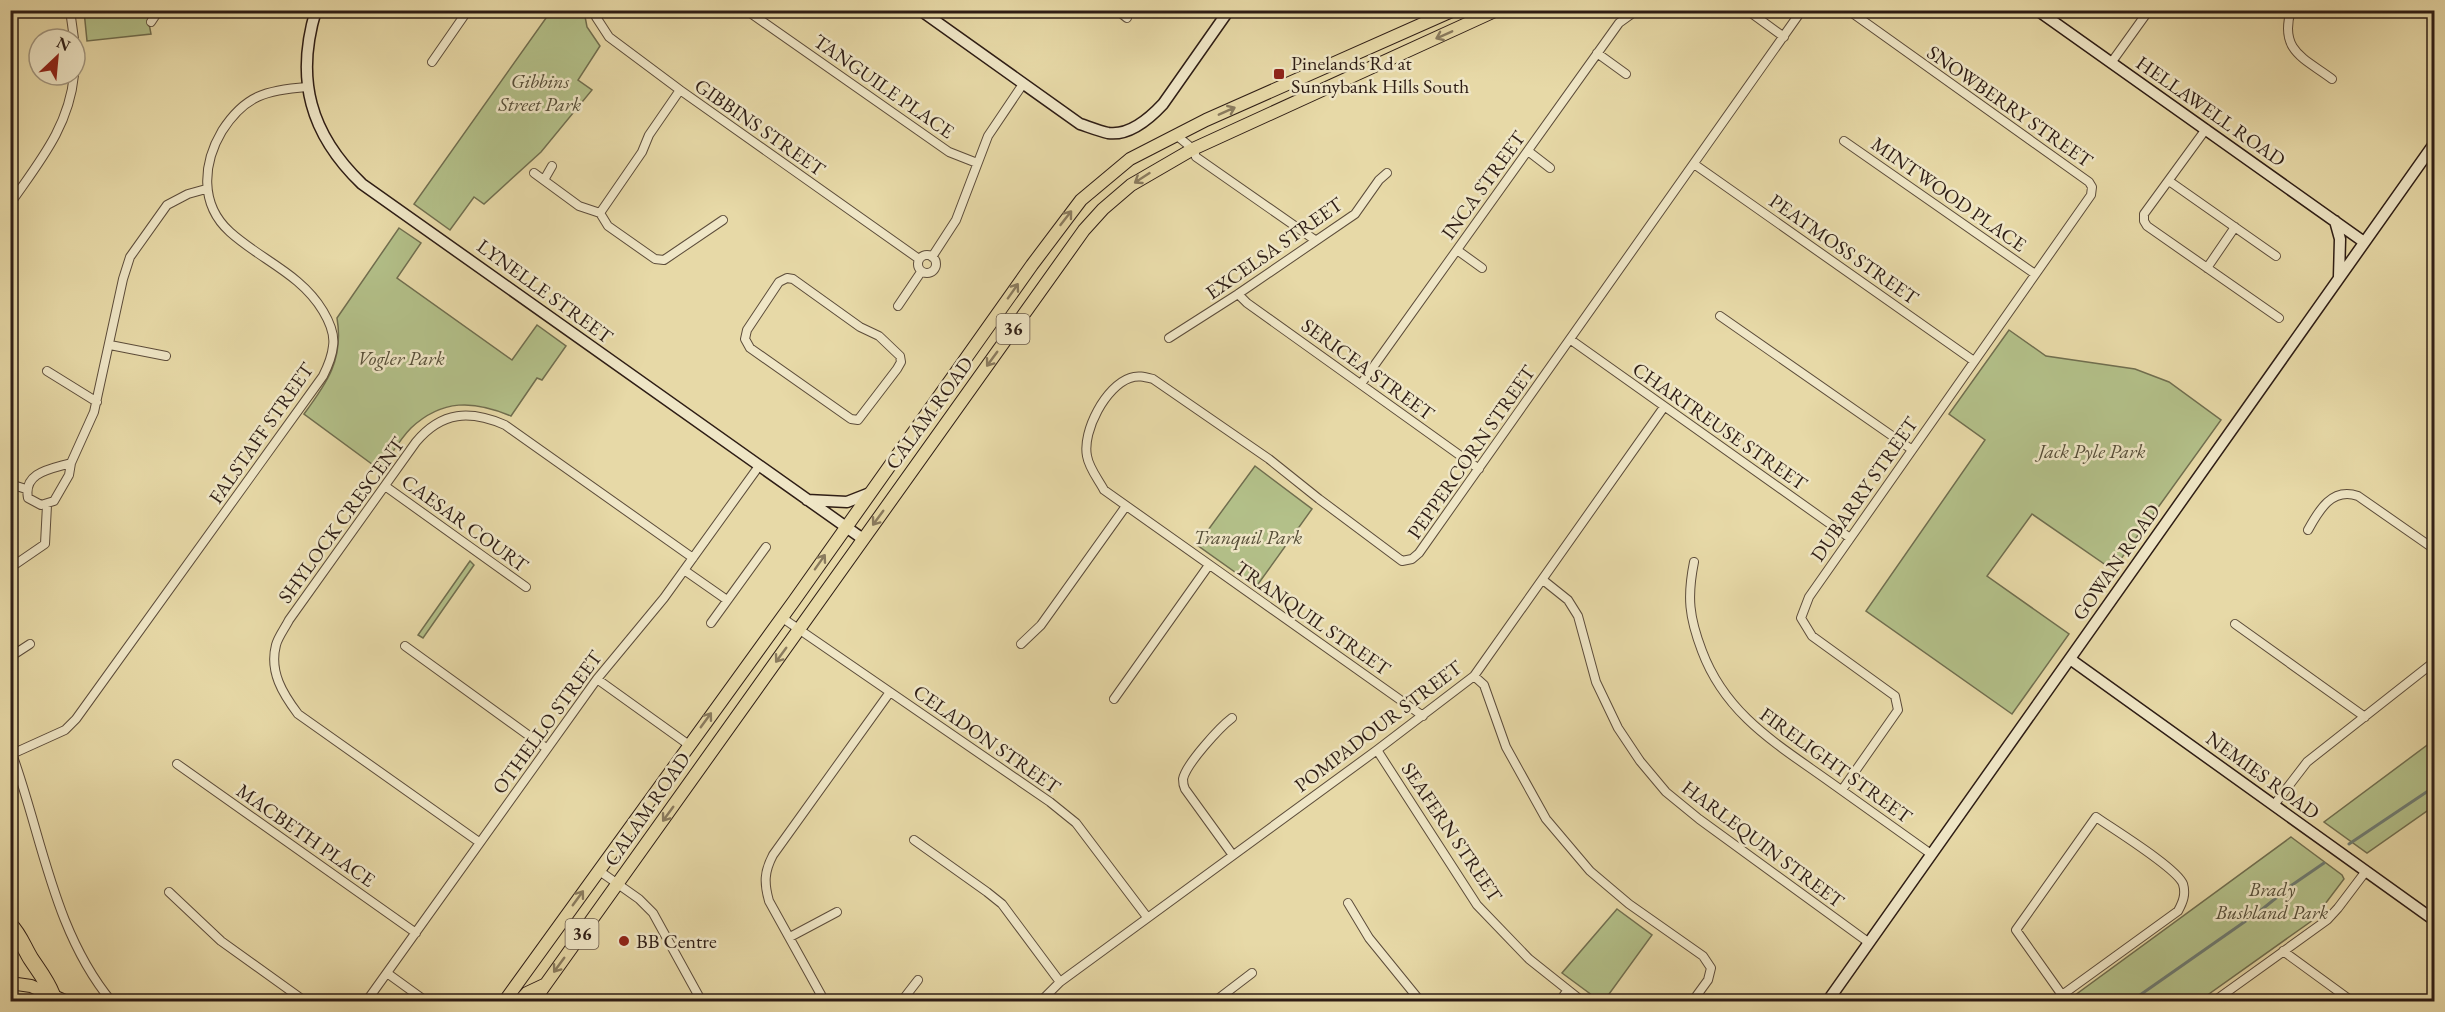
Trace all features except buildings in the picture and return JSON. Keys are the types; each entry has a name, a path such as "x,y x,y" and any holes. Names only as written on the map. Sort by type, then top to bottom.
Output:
{"highway":[{"path":"10,926 18,933 52,994"}],"main road":[{"name":"36","path":"1176,135 1454,10"},
{"name":"CALAM ROAD","path":"533,1002 1084,230 1103,209 1131,185 1193,149 1497,10"},
{"name":"CALAM ROAD","path":"504,1002 1062,224 1089,192 1130,159 1176,135"},
{"path":"10,983 32,986 67,1002"},
{"path":"519,1002 527,993 545,985"},
{"path":"10,998 17,1002"}],"street":[{"path":"70,10 72,27"},
{"path":"151,22 159,10"},
{"name":"LYNELLE STREET","path":"316,10 308,38 307,87 329,144 344,166 362,184 863,539"},
{"path":"432,62 468,10"},
{"name":"GIBBINS STREET","path":"595,10 596,17 609,37 919,259"},
{"name":"TANGUILE PLACE","path":"746,10 949,152 977,163"},
{"path":"920,10 1080,124 1109,133 1123,132 1152,116 1163,104 1229,10"},
{"path":"1117,10 1127,18"},
{"name":"INCA STREET","path":"1361,384 1619,23 1637,10"},
{"path":"1747,10 1784,37"},
{"name":"PEPPERCORN STREET","path":"1125,506 1104,490 1093,472 1087,456 1086,440 1096,413 1113,389 1131,377 1142,376 1162,383 1269,459 1402,561 1412,559 1419,553 1479,469 1802,10"},
{"name":"SNOWBERRY STREET","path":"1848,10 2089,182 2092,188"},
{"name":"HELLAWELL ROAD","path":"2037,10 2364,242"},
{"path":"2111,63 2149,10"},
{"path":"2291,10 2286,33 2294,51 2332,79"},
{"path":"1597,53 1626,74"},
{"path":"932,257 956,220 988,136 1023,84"},
{"path":"10,204 64,123 74,87"},
{"path":"71,463 44,470 34,476 26,489 28,498 41,506 47,505 58,497 69,475 71,463 97,402 125,269 138,243 167,205 174,200 206,189 211,152 223,130 241,107 273,90 307,87"},
{"path":"600,213 642,152 650,135 680,90"},
{"path":"2206,129 2144,214 2144,221 2147,226 2279,318"},
{"path":"1176,135 1193,149 1196,157 1316,240"},
{"name":"MINTWOOD PLACE","path":"1845,141 2035,274"},
{"name":"GOWAN ROAD","path":"1827,1002 2434,144"},
{"path":"1528,151 1550,168"},
{"name":"PEATMOSS STREET","path":"1694,164 1974,361"},
{"path":"543,180 552,166"},
{"path":"534,173 579,206 600,213 608,226 656,259 664,260 723,219"},
{"name":"EXCELSA STREET","path":"1169,338 1355,214 1379,180 1387,173"},
{"path":"2169,181 2276,256"},
{"name":"DUBARRY STREET","path":"1842,790 1898,710 1895,696 1812,636 1801,618 1809,597 2091,195 2092,188"},
{"name":"FALSTAFF STREET","path":"11,752 65,730 75,719 323,376 331,359 334,343 329,322 314,297 295,278 229,231 216,214 206,189"},
{"path":"2335,221 2340,239 2339,278"},
{"path":"2207,268 2235,227"},
{"path":"1458,250 1482,268"},
{"path":"925,255 932,257 936,262 933,271 927,274 921,272 918,267 919,259 925,255"},
{"path":"898,306 921,272"},
{"path":"787,278 794,279 860,327 879,336 895,349 901,362 858,420 851,419 750,348 745,339 747,330 780,282 787,278"},
{"name":"SERICEA STREET","path":"1238,294 1247,303 1479,469"},
{"path":"1720,316 1911,449"},
{"name":"CHARTREUSE STREET","path":"1570,340 1850,538"},
{"path":"110,345 166,356"},
{"path":"47,371 97,402"},
{"name":"POMPADOUR STREET","path":"1040,1002 1060,982 1423,716 1474,676 1664,407"},
{"name":"SHYLOCK CRESCENT","path":"479,842 298,714 283,695 274,671 276,645 289,620 426,430 439,422 463,415 485,416 505,425 693,558"},
{"name":"OTHELLO STREET","path":"366,1002 546,748 597,679 684,570 759,466"},
{"path":"10,484 26,489"},
{"name":"CAESAR COURT","path":"385,486 526,587"},
{"path":"807,500 847,502 870,493"},
{"path":"2308,530 2330,499 2341,493 2349,493 2358,496 2434,549"},
{"path":"10,568 45,544 47,505"},
{"path":"1021,644 1041,625 1125,506"},
{"name":"TRANQUIL STREET","path":"1125,506 1423,716"},
{"path":"711,623 766,547"},
{"name":"FIRELIGHT STREET","path":"1694,562 1688,590 1694,630 1710,673 1732,705 1761,734 1930,854"},
{"path":"1114,699 1209,565"},
{"path":"684,570 727,600"},
{"name":"HARLEQUIN STREET","path":"1544,580 1568,600 1578,616 1596,682 1618,728 1666,792 1868,942"},
{"name":"CELADON STREET","path":"781,617 1050,802 1076,823 1147,917"},
{"path":"2235,624 2365,717"},
{"path":"10,657 30,644"},
{"path":"405,646 546,748"},
{"name":"NEMIES ROAD","path":"2070,659 2434,920"},
{"path":"2274,805 2307,762 2434,662"},
{"path":"1474,676 1484,685 1506,747 1546,819 1590,871 1629,904 1703,956 1711,968 1708,980 1692,1002"},
{"path":"597,679 689,745"},
{"path":"825,1002 769,901 765,884 766,868 890,692"},
{"path":"1232,718 1219,728 1187,770 1183,780 1185,789 1232,854"},
{"name":"SEAFERN STREET","path":"1377,750 1477,905 1529,959 1583,1002"},
{"path":"11,752 72,937 87,967 112,1002"},
{"name":"MACBETH PLACE","path":"177,764 416,933"},
{"path":"2052,1002 2062,995 2178,911 2184,899 2183,883 2171,870 2096,817 2016,930 2062,995"},
{"path":"914,840 1002,904 1060,982"},
{"path":"598,870 639,899 653,913 702,1002"},
{"path":"2213,1002 2327,920 2366,871"},
{"path":"169,892 220,941 306,1002"},
{"path":"1347,903 1369,938 1421,1002"},
{"path":"790,937 837,912"},
{"path":"2283,951 2353,1002"},
{"path":"387,973 427,1002"},
{"path":"1214,1002 1252,973"},
{"path":"901,1002 918,980"},
{"path":"1559,1002 1567,991"}],"green space":[{"path":"84,11 147,11 151,13 148,18 151,34 87,41"},
{"name":"Gibbins Street Park","path":"551,11 584,11 587,27 600,46 578,80 592,90 541,152 484,204 474,197 450,230 414,204"},
{"name":"Vogler Park","path":"399,228 421,243 397,278 512,360 537,325 566,346 542,380 537,378 511,416 471,405 447,407 434,412 411,428 380,470 304,414 332,370 338,346 337,318"},
{"name":"Jack Pyle Park","path":"2009,330 2046,356 2135,369 2169,382 2221,420 2113,570 2032,514 1987,576 2069,634 2012,714 1866,611 1985,440 1949,414"},
{"name":"Tranquil Park","path":"1255,466 1312,509 1256,587 1197,545"},
{"path":"470,561 474,565 423,638 418,635"},
{"path":"2434,740 2434,806 2367,853 2324,822"},
{"name":"Brady Bushland Park","path":"2291,837 2342,875 2344,879 2313,920 2199,1001 2067,1001"},
{"path":"1617,909 1652,935 1604,1001 1600,1001 1562,973"}],"waterway":[{"path":"2349,844 2434,787"},
{"path":"2130,1002 2324,863"}],"place":[{"name":"Pinelands Rd at Sunnybank Hills South","path":"1279,74"},
{"name":"BB Centre","path":"624,941"}]}
